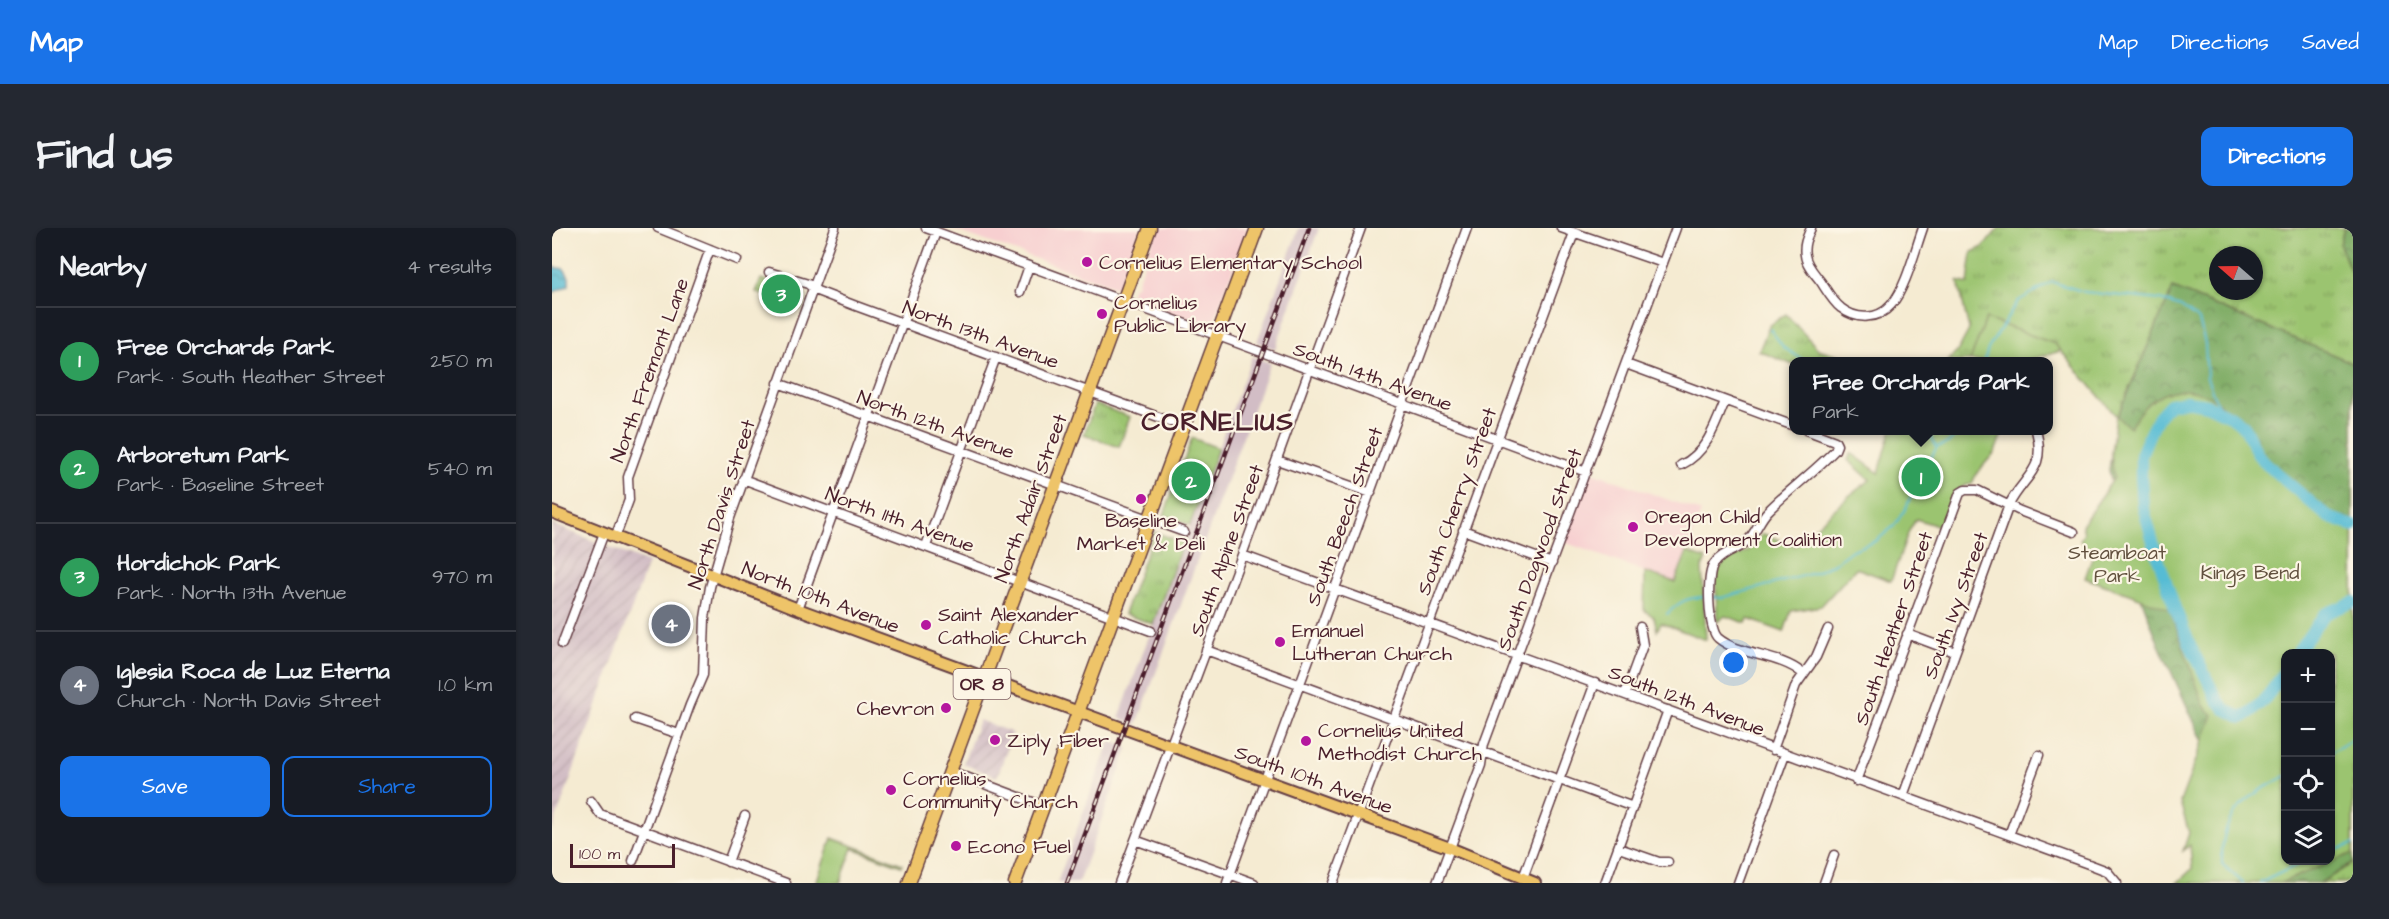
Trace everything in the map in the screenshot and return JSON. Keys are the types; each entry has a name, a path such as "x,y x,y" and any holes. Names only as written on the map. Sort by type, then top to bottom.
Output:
{"highway":[{"name":"North Adair Street","path":"909,883 1150,228"},
{"path":"1015,883 1257,228"}],"main road":[{"name":"North 10th Avenue","path":"552,512 798,609 1079,711"},
{"name":"South 10th Avenue","path":"1079,711 1450,848 1535,883"}],"street":[{"path":"658,228 737,260"},
{"name":"North Davis Street","path":"633,861 693,695 704,675 703,630 713,576 743,479 834,228"},
{"name":"South 14th Avenue","path":"926,228 1586,472"},
{"name":"South Alpine Street","path":"1119,883 1361,228"},
{"name":"South Beech Street","path":"1228,879 1467,228"},
{"path":"1561,228 1663,263"},
{"name":"South Dogwood Street","path":"1437,883 1481,765 1483,752 1518,655 1676,228"},
{"path":"1810,228 1804,245 1804,256 1810,267 1840,307 1852,315 1864,318 1877,315 1891,305 1900,290 1923,228"},
{"path":"798,609 936,232"},
{"name":"South Cherry Street","path":"1332,883 1574,233"},
{"name":"North Fremont Lane","path":"615,537 629,500 628,477 710,249"},
{"path":"1020,292 1029,266"},
{"name":"North 13th Avenue","path":"769,272 808,284 812,288 902,323 1183,426"},
{"path":"926,546 996,357"},
{"path":"1626,364 1789,424"},
{"name":"North 12th Avenue","path":"778,383 1184,532"},
{"path":"1681,465 1688,462 1704,446 1725,401"},
{"path":"1802,672 1792,666 1727,644 1717,637 1712,628 1711,569 1720,556 1746,542 1762,517 1831,454 1837,445 1835,441 1819,435"},
{"name":"South Ivy Street","path":"1903,796 2009,505 2015,494 2035,471 2039,443 2037,435"},
{"path":"1277,460 1371,493"},
{"name":"North 11th Avenue","path":"743,479 1151,630"},
{"name":"South Heather Street","path":"1856,781 1892,686 1893,674 1957,498 1965,490 1977,490 2009,505"},
{"path":"2009,505 2074,532"},
{"path":"1463,530 1552,563"},
{"path":"562,644 604,533"},
{"name":"South 12th Avenue","path":"1242,555 2107,871 2117,882"},
{"path":"1625,694 1643,645 1640,627"},
{"path":"1773,750 1796,685 1802,672 1816,657 1828,629"},
{"path":"1907,634 1955,652"},
{"path":"1206,650 1633,807"},
{"path":"1524,878 1595,683"},
{"path":"1605,883 1668,710"},
{"path":"635,719 679,735"},
{"path":"1738,883 1785,754"},
{"path":"2009,835 2039,755"},
{"path":"950,771 1043,806"},
{"path":"591,801 600,814 786,883"},
{"path":"728,862 746,816"},
{"path":"1135,840 1228,879 1254,883"},
{"path":"1619,848 1659,862 1668,862"},
{"path":"1824,883 1834,855"}],"shaded area":[{"name":"Cornelius Elementary School","path":"949,228 1140,228 1116,287"},
{"path":"1157,228 1248,228 1214,327 1209,329 1202,323 1131,298 1132,288 1136,286"},
{"path":"1299,228 1319,228 1275,349 1257,342"},
{"path":"1252,356 1270,363 1137,724 1119,718"},
{"name":"Oregon Child Development Coalition","path":"1590,471 1701,512 1675,583 1564,542"},
{"path":"552,524 648,563 552,830"},
{"path":"979,720 1013,733 997,777 963,764"},
{"path":"1110,741 1128,748 1078,883 1057,883"}],"green space":[{"path":"1999,228 2344,228 2340,245 2353,277 2353,363 2173,288 2117,417 2055,344 1986,319 1972,357 1952,357 1969,330 1958,281 1968,284 1972,252 1983,247"},
{"path":"2344,228 2353,228 2353,277 2340,245"},
{"path":"761,279 806,297 801,309 756,292"},
{"name":"Kings Bend","path":"2173,288 2353,363 2353,863 2320,883 2205,883 2210,757 2159,645 2131,571 2109,470 2117,417"},
{"path":"1786,314 1818,349 1844,357 1789,357 1789,363 1759,351 1769,326"},
{"path":"1986,319 2055,344 2061,351 2039,357 1972,357"},
{"name":"Kings Bend","path":"2178,390 2192,391 2215,400 2298,495 2324,513 2353,523 2353,853 2335,860 2335,649 2281,649 2281,865 2324,865 2280,883 2177,883 2192,869 2190,845 2183,851 2189,833 2180,802 2213,715 2204,706 2170,609 2085,578 2093,555 2080,540 2084,533 2082,525 2114,478 2111,453 2116,415 2130,428 2138,414 2155,398"},
{"path":"1095,404 1130,417 1119,447 1084,434"},
{"path":"1890,435 2001,435 1995,452 1976,474 1972,484 1959,489 1950,499 1941,527 1916,519 1909,531 1891,581 1856,568 1821,606 1791,611 1784,632 1748,619 1746,623 1725,616 1717,622 1716,581 1719,569 1727,560 1749,550 1763,534 1795,546 1850,495 1870,480 1848,460 1851,453 1879,473"},
{"path":"1192,438 1218,448 1190,525 1164,515"},
{"path":"1154,532 1183,542 1153,624 1124,614"},
{"path":"1687,552 1706,559 1702,568 1706,640 1661,623 1657,631 1654,617 1644,610 1645,572 1675,582"},
{"path":"832,838 902,864 901,866 853,848 840,883 816,883"},
{"path":"2353,863 2353,883 2320,883"}],"water":[{"path":"552,267 564,269 569,277 569,285 552,293"}],"waterway":[{"path":"1986,357 1988,349 2018,301 2052,282 2085,292 2160,300 2181,307 2199,320 2205,343 2207,378 2220,411"},
{"path":"1770,329 1784,348 1799,357"},
{"path":"2281,676 2256,708 2242,718 2225,709 2217,699 2175,608 2143,506 2141,455 2150,433 2159,416 2170,404 2186,401 2207,405 2232,417 2244,426 2258,455 2328,517 2353,526"},
{"path":"1930,435 1936,446"},
{"path":"1712,597 1721,598 1817,572 1852,550 1876,541 1894,526 1906,508 1919,478 1937,447 1950,442 1956,435"},
{"path":"1667,614 1685,601 1706,597"},
{"path":"2299,649 2325,614 2353,602"},
{"path":"2335,750 2353,739"},
{"path":"2243,883 2222,864 2225,832 2237,809 2258,792 2281,779"},
{"path":"2335,850 2353,844"},
{"path":"2260,883 2297,865"}],"railway":[{"path":"1067,883 1309,228"}],"place":[{"name":"Cornelius Elementary School","path":"1087,262"},
{"name":"Hordichok Park","path":"781,294"},
{"name":"Cornelius Public Library","path":"1102,314"},
{"name":"Free Orchards Park","path":"1921,477"},
{"name":"Arboretum Park","path":"1191,481"},
{"name":"Baseline Market & Deli","path":"1141,499"},
{"name":"Oregon Child Development Coalition","path":"1633,527"},
{"name":"Iglesia Roca de Luz Eterna","path":"671,624"},
{"name":"Saint Alexander Catholic Church","path":"926,625"},
{"name":"Emanuel Lutheran Church","path":"1280,642"},
{"name":"Chevron","path":"946,708"},
{"name":"Ziply Fiber","path":"995,740"},
{"name":"Cornelius United Methodist Church","path":"1306,741"},
{"name":"Cornelius Community Church","path":"891,790"},
{"name":"Econo Fuel","path":"956,846"}],"district":[{"name":"CORNELIUS","path":"1218,421"}],"park label":[{"name":"Steamboat Park","path":"2117,564"}]}
